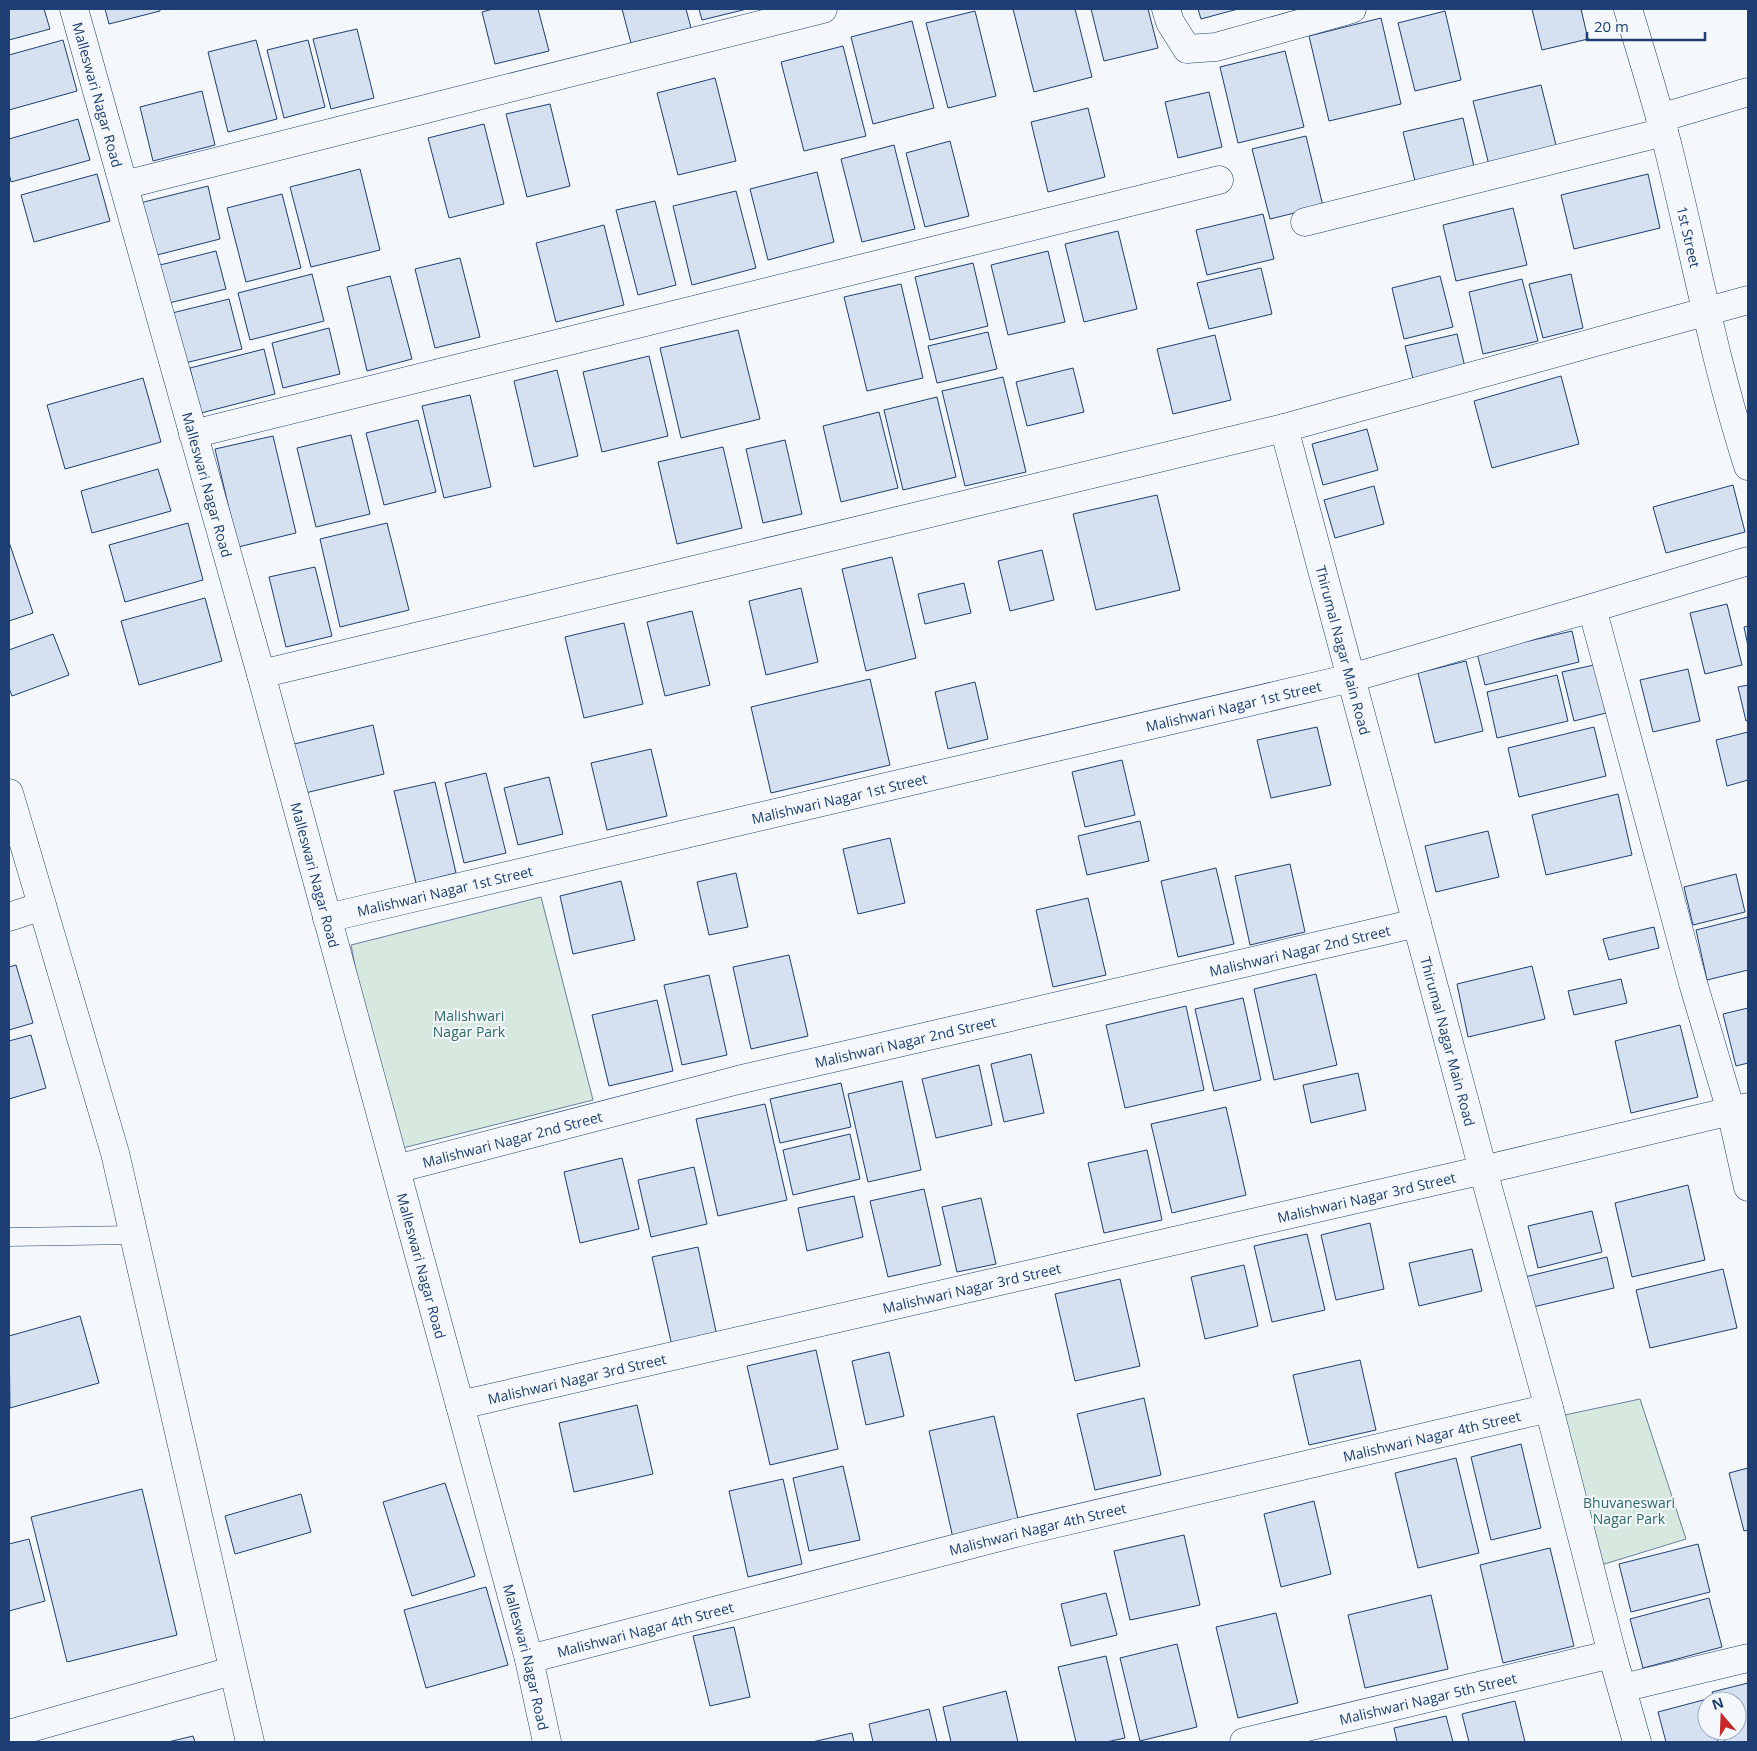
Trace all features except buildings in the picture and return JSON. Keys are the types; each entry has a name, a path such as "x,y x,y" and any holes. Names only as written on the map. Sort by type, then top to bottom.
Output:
{"street":[{"name":"Malleswari Nagar Road","path":"74,9 396,1169 529,1659 547,1742"},
{"path":"124,185 823,9"},
{"path":"1166,9 1170,22 1187,49 1216,47 1352,9"},
{"name":"1st Street","path":"1628,9 1662,125 1707,311 1742,428 1748,466"},
{"path":"1304,222 1662,125 1748,92"},
{"path":"193,434 1219,180"},
{"path":"260,674 1284,428 1748,300"},
{"name":"Thirumal Nagar Main Road","path":"1284,428 1483,1170 1549,1408 1612,1654 1637,1742"},
{"name":"Malishwari Nagar 1st Street","path":"327,918 1351,678 1592,608 1748,560"},
{"path":"1592,608 1693,984 1740,1109 1748,1187"},
{"path":"9,793 116,1153 232,1671 250,1742"},
{"path":"9,917 42,906"},
{"name":"Malishwari Nagar 2nd Street","path":"396,1169 738,1080 1417,924"},
{"name":"Malishwari Nagar 3rd Street","path":"460,1405 1483,1170 1740,1109"},
{"name":"Malishwari Nagar 4th Street","path":"529,1659 1015,1533 1549,1408"},
{"name":"Malishwari Nagar 5th Street","path":"1244,1742 1612,1654"},
{"path":"1622,1688 1748,1658"},
{"path":"9,1734 232,1671"}],"lane":[{"path":"9,1237 134,1236"}],"green space":[{"name":"Malishwari Nagar Park","path":"541,897 593,1100 391,1151 351,945"},
{"name":"Bhuvaneswari Nagar Park","path":"1640,1399 1686,1539 1598,1566 1560,1416"}]}
